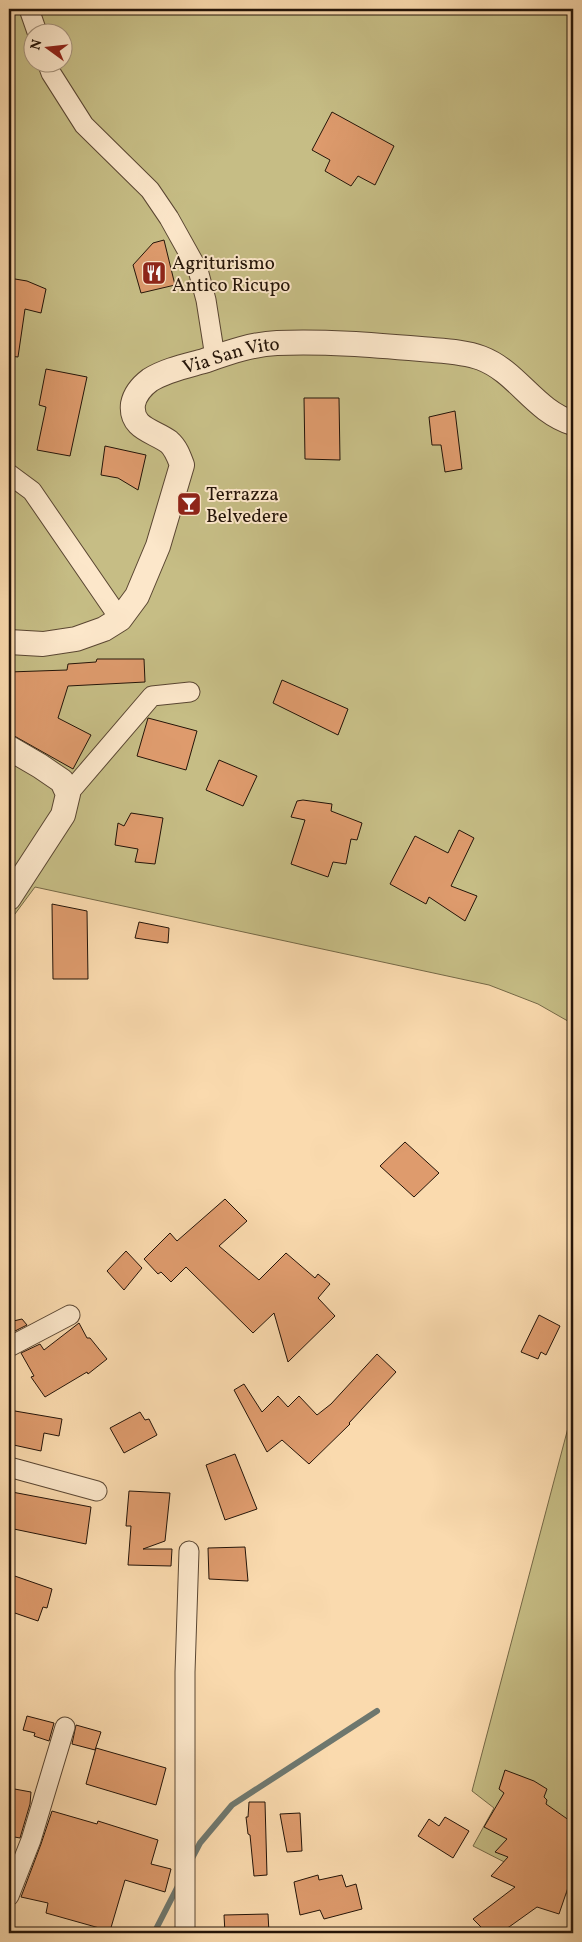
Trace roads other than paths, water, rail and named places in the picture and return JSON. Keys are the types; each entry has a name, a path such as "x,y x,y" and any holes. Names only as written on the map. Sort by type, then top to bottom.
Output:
{"street":[{"path":"29,9 34,22"},
{"path":"51,72 84,125 150,190 169,218 198,270 206,300 215,357"},
{"name":"Via San Vito","path":"9,642 43,644 76,639 104,629 120,619 137,596 158,546 182,465 178,453 170,443 143,429 135,418 133,404 138,390 165,372 232,351 275,343 337,342 451,352 480,357 495,364 546,410 573,423"},
{"path":"9,474 32,492 120,619"},
{"path":"9,898 63,815 68,794 152,696 190,692"},
{"path":"9,748 62,781 68,794"},
{"path":"9,1347 70,1315"},
{"path":"9,1467 97,1491"},
{"path":"186,1933 186,1672 189,1551"},
{"path":"9,1896 30,1840 65,1727"}],"waterway":[{"path":"190,1862 200,1843 232,1805 377,1711"},
{"path":"154,1933 179,1884"}],"place":[{"name":"Agriturismo Antico Ricupo","path":"154,273"},
{"name":"Terrazza Belvedere","path":"189,504"}]}
